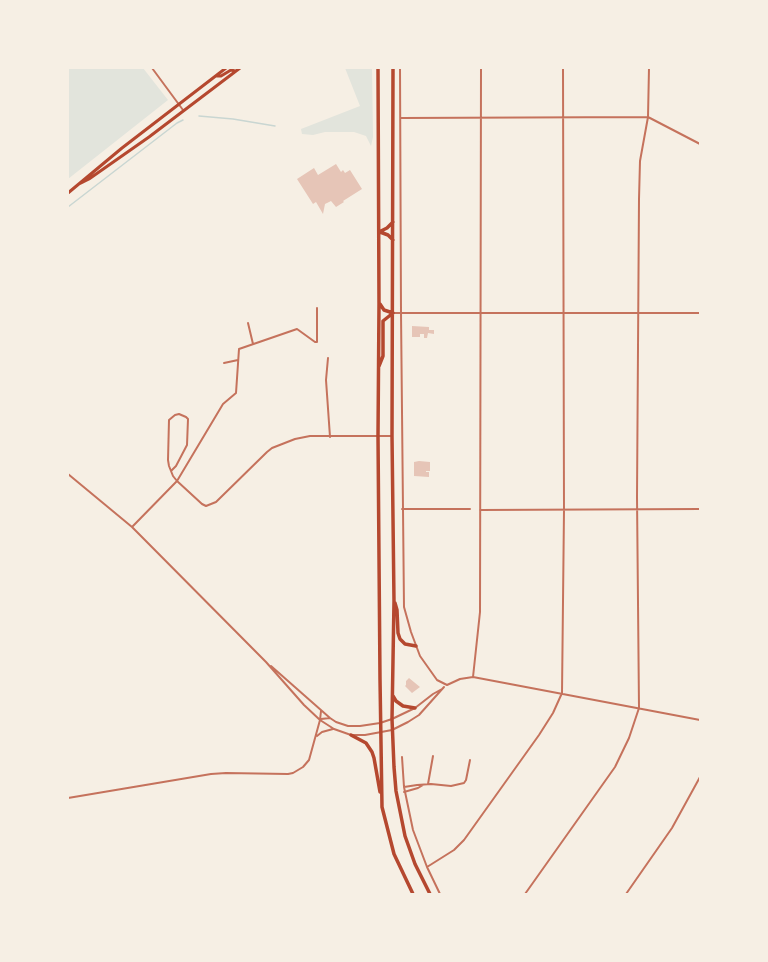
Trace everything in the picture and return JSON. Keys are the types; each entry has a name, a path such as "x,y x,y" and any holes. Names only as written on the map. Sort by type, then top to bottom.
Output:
{"main road":[{"path":"80,184 122,148 226,68"},
{"path":"68,193 149,137 240,68"},
{"path":"378,68 380,304 378,436 382,807"},
{"path":"393,68 392,436 394,601 392,730 396,791 401,820 413,858 430,894"},
{"path":"216,76 221,76 231,70 235,71"},
{"path":"379,232 387,228 393,222"},
{"path":"379,232 388,235 393,241"},
{"path":"380,304 384,310 393,313"},
{"path":"379,366 383,356 383,321 393,313"},
{"path":"394,601 397,610 398,633 400,639 404,644 416,646"},
{"path":"393,695 399,704 408,708 415,708"},
{"path":"351,735 366,743 373,755 382,807 394,854 413,894"}],"street":[{"path":"152,68 183,110"},
{"path":"400,68 402,509 404,607 416,646 425,665 436,679 447,685"},
{"path":"473,676 480,612 481,68"},
{"path":"427,867 454,850 464,840 539,735 553,713 562,693 564,510 563,68"},
{"path":"525,894 615,767 629,738 639,708 637,509 640,165 648,117 649,68"},
{"path":"401,118 648,117 700,144"},
{"path":"132,527 177,481 225,402 236,393 239,349 297,329 314,342 317,342 316,308"},
{"path":"393,313 700,313"},
{"path":"248,323 253,344"},
{"path":"328,358 326,380 330,437"},
{"path":"224,362 238,360"},
{"path":"171,470 176,466 187,445 188,419 180,414 175,415 169,420 168,460 171,470 173,476 177,481 206,506 216,502 272,448 300,437 392,436"},
{"path":"68,474 132,527 266,662 294,694 320,720 334,729 351,735 365,735 392,730 419,715 444,687"},
{"path":"402,509 470,509"},
{"path":"480,510 700,509"},
{"path":"266,662 330,718 336,722 348,726 380,723 392,719 415,708 447,685 460,679 473,676 700,720"},
{"path":"68,798 212,774 289,774 298,770 307,763 311,755 321,710"},
{"path":"320,720 330,718"},
{"path":"316,736 325,731 334,729"},
{"path":"428,784 433,756"},
{"path":"402,757 404,792 413,830 427,867 440,894"},
{"path":"404,792 428,784 451,786 464,783 470,760"},
{"path":"626,894 672,828 700,777"},
{"path":"404,788 417,784 424,785"}],"shaded area":[{"path":"68,68 143,68 168,100 68,179"},
{"path":"345,68 372,68 373,137 371,146 366,136 354,132 325,132 313,135 302,134 301,129 360,106"}],"building":[{"path":"336,164 341,172 343,170 345,173 350,170 362,189 336,207 331,201 325,204 323,214 316,202 313,204 297,179 314,168 318,175"},
{"path":"412,326 429,327 429,330 434,330 434,334 428,333 427,338 424,338 424,334 420,334 420,337 412,337"},
{"path":"414,462 430,462 430,471 426,471 429,472 429,477 414,476"},
{"path":"409,678 420,687 412,693 405,686 406,681"}],"waterway":[{"path":"199,116 233,119 275,126"},
{"path":"68,207 177,123 183,120"}]}
